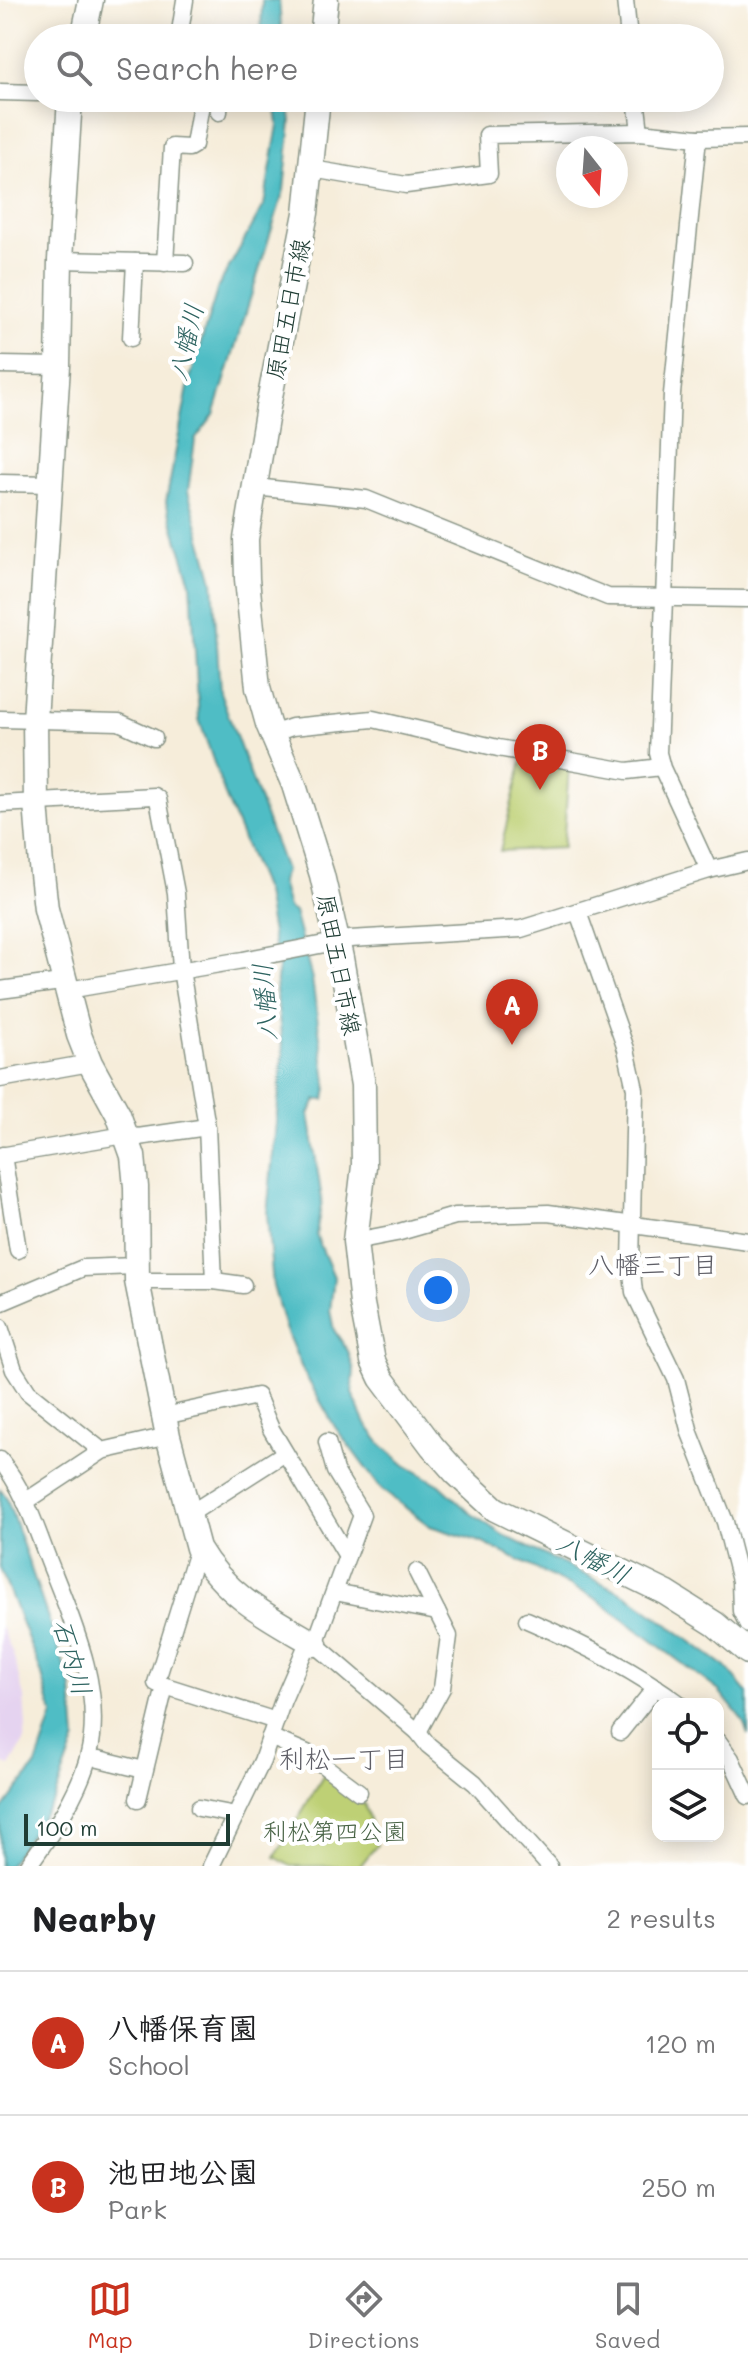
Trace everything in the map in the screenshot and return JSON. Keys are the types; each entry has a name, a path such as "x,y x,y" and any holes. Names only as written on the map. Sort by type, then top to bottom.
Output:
{"main road":[{"path":"86,24 91,0"},
{"path":"323,24 326,0"},
{"path":"69,112 60,260 58,366 35,720 36,803 46,909 79,1035 90,1063 118,1114 133,1156 136,1273 166,1426 198,1548 234,1593 312,1642"},
{"name":"原田五日市線","path":"317,112 312,169 295,273 246,539 247,579 258,688 272,734 294,785 322,875 333,942 341,958 363,1085 364,1166 355,1241 362,1304 373,1361 381,1378 409,1417 456,1473 495,1509 666,1593 715,1624 748,1652"}],"street":[{"path":"181,24 185,0"},
{"path":"625,0 628,24"},
{"path":"0,92 24,93"},
{"path":"165,263 172,147 189,148 194,145 200,112"},
{"path":"638,112 640,132"},
{"path":"312,169 406,185 489,174 487,135 640,132 698,138 748,137"},
{"path":"698,138 672,394 658,753 661,767 709,870"},
{"path":"60,260 185,263"},
{"path":"131,338 135,262"},
{"path":"0,365 58,366"},
{"path":"0,483 51,484"},
{"path":"255,487 366,499 594,593 623,599 748,599"},
{"path":"0,719 119,722 154,738"},
{"path":"272,734 292,727 373,719 498,748 627,771 661,767"},
{"path":"0,804 154,796 158,799 176,893 181,970 207,1127 214,1281"},
{"path":"0,990 61,982 68,990 333,942 521,929 709,870 748,861"},
{"path":"578,912 626,1049 635,1089 631,1263 634,1292 676,1379 690,1433 725,1522 740,1581 741,1611 748,1625"},
{"path":"0,1079 90,1063"},
{"path":"18,1250 2,1156 125,1135 138,1137 207,1127"},
{"path":"355,1241 463,1215 548,1213 748,1241"},
{"path":"0,1303 83,1268 243,1285"},
{"path":"0,1327 14,1370 28,1392 102,1451"},
{"path":"25,1502 102,1451 257,1396 285,1453 347,1556"},
{"path":"211,1866 262,1761 273,1729 335,1592 362,1515 335,1471 327,1442"},
{"path":"188,1515 285,1453"},
{"path":"0,1460 22,1492 68,1610 83,1657 93,1709 91,1745 82,1775 66,1809 28,1866"},
{"path":"198,1548 156,1683 273,1729 359,1792"},
{"path":"417,1572 449,1636 442,1688 418,1732"},
{"path":"335,1592 437,1612"},
{"path":"527,1620 596,1652 672,1698"},
{"path":"312,1642 475,1783 549,1866"},
{"path":"138,1799 165,1686"},
{"path":"620,1732 656,1687"},
{"path":"724,1749 748,1796"},
{"path":"99,1759 144,1770"},
{"path":"199,1808 236,1815"}],"shaded area":[{"path":"0,1625 13,1654 24,1697 24,1742 10,1766 0,1762"}],"green space":[{"path":"523,757 569,766 563,848 500,851"},
{"name":"利松第四公園","path":"325,1773 343,1787 345,1793 364,1803 377,1845 360,1866 291,1866 275,1857"}],"water":[{"path":"262,0 279,0 281,24 261,24"},
{"path":"276,112 290,112 284,190 214,415 195,440 188,491 213,581 220,692 285,870 281,882 288,908 294,912 312,979 327,1088 325,1100 316,1100 309,1114 322,1200 316,1235 334,1277 330,1311 334,1330 348,1351 354,1370 352,1393 366,1424 382,1445 405,1465 440,1485 469,1512 503,1535 627,1595 726,1667 748,1693 748,1735 743,1721 719,1691 595,1598 481,1542 430,1526 382,1490 335,1427 303,1371 285,1328 273,1286 267,1214 283,1053 276,990 278,969 265,893 226,798 199,719 191,583 166,502 189,382 218,287 264,205 278,125"},
{"path":"0,1490 6,1496 72,1688 76,1739 54,1799 8,1866 0,1866 0,1813 36,1765 53,1715 41,1672 0,1568"}],"place":[{"name":"池田地公園","path":"540,790"},
{"name":"八幡保育園","path":"512,1045"}],"district":[{"name":"八幡三丁目","path":"653,1264"},
{"name":"利松一丁目","path":"344,1758"}],"water label":[{"name":"八幡川","path":"185,342"},
{"name":"八幡川","path":"264,1002"},
{"name":"八幡川","path":"594,1558"},
{"name":"石内川","path":"73,1657"}]}
